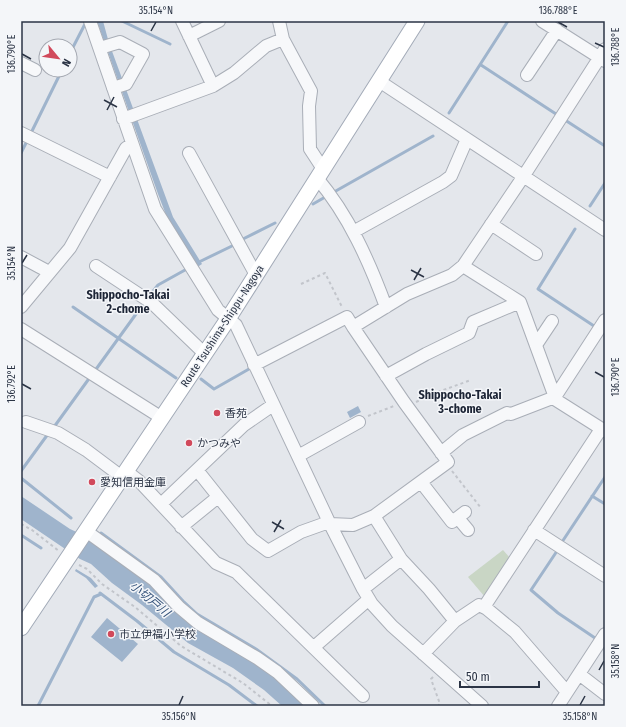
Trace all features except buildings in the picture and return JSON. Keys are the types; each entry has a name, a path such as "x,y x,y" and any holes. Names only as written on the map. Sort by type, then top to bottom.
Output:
{"main road":[{"name":"Route Tsushima-Shippu-Nagoya","path":"21,628 228,319 417,21"}],"street":[{"path":"90,21 106,46 129,117 132,144 155,210 218,310 236,325 330,523 366,594 392,626 482,706"},
{"path":"182,21 213,86"},
{"path":"189,36 219,21"},
{"path":"279,21 283,39 311,91 309,106 310,149 320,173 371,266 386,307"},
{"path":"254,365 386,307 407,294 452,275 463,266 603,56 542,21"},
{"path":"527,75 557,30"},
{"path":"129,117 213,86 234,73 266,46 283,39"},
{"path":"106,46 120,42 143,54 119,86"},
{"path":"21,63 35,70"},
{"path":"379,81 605,230"},
{"path":"21,133 110,177"},
{"path":"353,232 444,182 451,176 467,140"},
{"path":"21,307 70,248 126,148 132,144"},
{"path":"189,153 256,275"},
{"path":"491,224 536,254"},
{"path":"21,257 50,272"},
{"path":"96,266 152,303 205,354"},
{"path":"463,266 520,302 556,400 603,427 484,607"},
{"path":"386,376 469,333 473,322 520,302"},
{"path":"197,470 252,539 268,552 301,532 330,523 353,525 374,516 421,482 463,435 507,413 510,414 556,398 605,320"},
{"path":"536,345 552,321"},
{"path":"350,322 443,458"},
{"path":"21,329 162,418"},
{"path":"161,504 244,425 273,405"},
{"path":"26,422 58,433 124,474 139,481 216,563 236,572 363,696"},
{"path":"298,456 359,422"},
{"path":"421,482 452,522 461,515 468,530"},
{"path":"181,527 218,496"},
{"path":"374,516 401,559 429,589 454,622"},
{"path":"534,530 605,576"},
{"path":"85,532 154,580 179,607 198,623 257,658 277,672 313,706"},
{"path":"314,647 401,559"},
{"path":"423,654 454,622 479,605 484,607 515,632 567,692"},
{"path":"558,706 605,634"},
{"path":"579,674 605,694"}],"path":[{"path":"301,284 325,273 350,322"},
{"path":"359,422 368,416 406,404 470,380"},
{"path":"443,458 480,508"},
{"path":"21,524 32,530 67,558 87,569 102,584 135,607 181,646 243,683 272,706"},
{"path":"438,706 440,704 431,679 442,671"}],"green space":[{"path":"503,550 510,558 485,597 468,577"}],"water":[{"path":"97,21 103,21 109,43 173,217 202,264 196,268 168,220"},
{"path":"358,406 361,412 350,418 347,412"},
{"name":"小切戸川","path":"21,496 70,529 92,539 272,674 309,706 282,706 264,690 233,668 188,643 142,605 112,583 91,564 80,559 21,519"},
{"path":"76,569 91,578 98,586 95,588 86,578 75,571"},
{"path":"107,618 138,644 122,662 91,637"}],"waterway":[{"path":"122,21 170,44"},
{"path":"449,113 508,21"},
{"path":"78,38 85,24"},
{"path":"481,65 556,114"},
{"path":"31,133 58,78"},
{"path":"565,120 605,146"},
{"path":"334,192 433,136"},
{"path":"21,153 27,141"},
{"path":"590,206 605,183"},
{"path":"313,204 327,196"},
{"path":"241,240 275,223"},
{"path":"575,229 538,289 594,326"},
{"path":"199,262 234,245"},
{"path":"150,295 158,285 185,270"},
{"path":"94,372 144,303"},
{"path":"73,307 176,378"},
{"path":"201,379 214,389 249,369"},
{"path":"54,427 88,380"},
{"path":"21,471 48,434"},
{"path":"562,542 605,477"},
{"path":"21,478 71,518"},
{"path":"592,496 605,504"},
{"path":"101,533 161,577 197,614 256,649 297,679 325,706"},
{"path":"21,535 41,548"},
{"path":"557,551 531,590 558,613 595,638"},
{"path":"100,593 174,652 229,685 257,706"},
{"path":"38,706 94,597 101,594"}],"place":[{"name":"香苑","path":"217,413"},
{"name":"かつみや","path":"189,443"},
{"name":"愛知信用金庫","path":"92,482"},
{"name":"市立伊福小学校","path":"111,634"}],"district":[{"name":"Shippocho-Takai 2-chome","path":"128,302"},
{"name":"Shippocho-Takai 3-chome","path":"460,402"}]}
